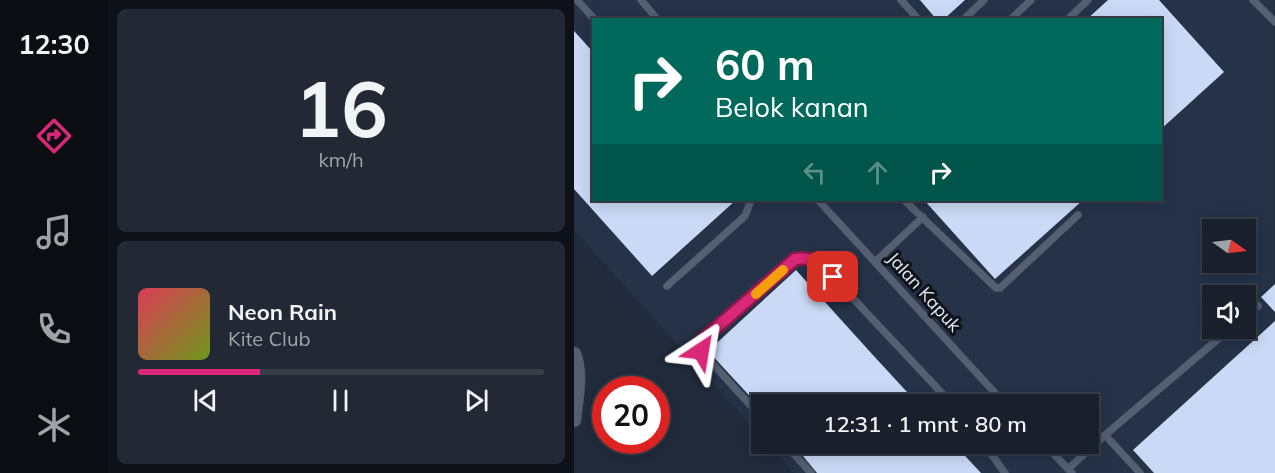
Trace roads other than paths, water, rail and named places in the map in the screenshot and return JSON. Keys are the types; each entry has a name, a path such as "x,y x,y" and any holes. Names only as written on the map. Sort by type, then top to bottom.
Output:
{"street":[{"path":"574,354 578,363 574,420"}],"lane":[{"path":"577,0 593,18"},
{"path":"641,0 656,18"},
{"path":"901,0 917,18"},
{"path":"965,18 984,0"},
{"path":"1012,18 1031,0"},
{"path":"1069,18 1088,0"},
{"path":"1253,0 1274,22"},
{"path":"667,285 745,216 749,201"},
{"name":"Jalan Kapuk","path":"819,201 995,394"},
{"path":"905,201 996,288 1000,288 1078,215"},
{"path":"876,261 923,218"},
{"path":"751,406 701,351 701,341 795,259 807,257 818,261 942,394"},
{"path":"1054,454 1070,471 1105,435 1218,339"},
{"path":"1105,435 1140,473"},
{"path":"794,454 811,473"},
{"path":"991,454 1005,473"}]}
